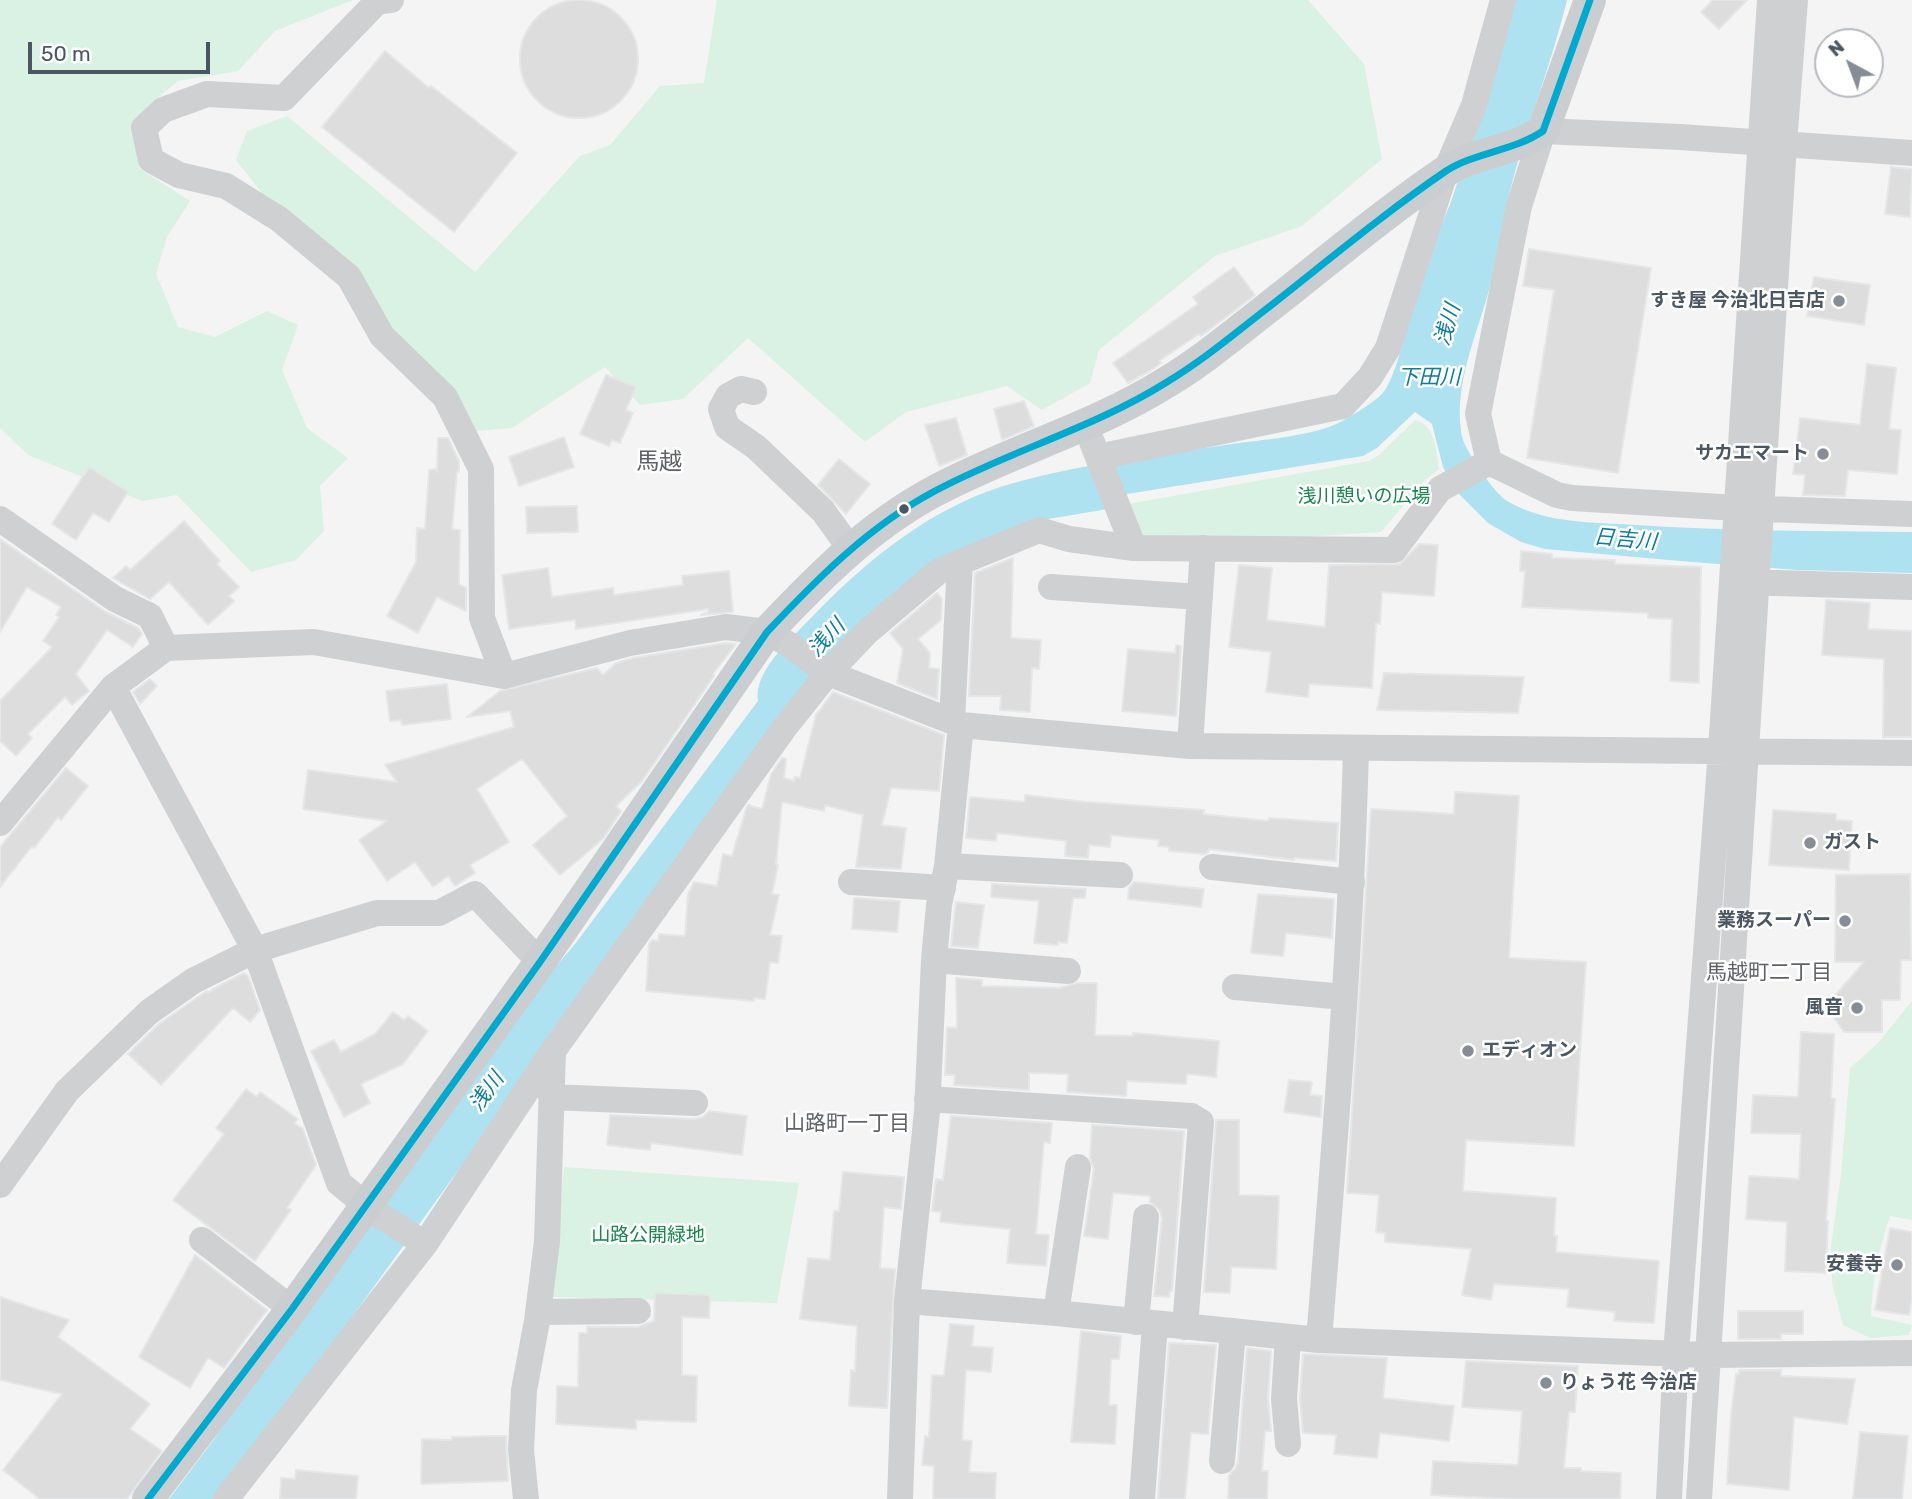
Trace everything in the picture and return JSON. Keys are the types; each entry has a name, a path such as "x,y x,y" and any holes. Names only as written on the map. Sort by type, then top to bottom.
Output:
{"main road":[{"path":"148,1499 369,1208 540,962 779,638 812,584 874,530 932,492 1085,426 1167,383 1223,343 1366,230 1454,167 1535,136 1590,0"}],"street":[{"path":"391,0 377,2 284,98 207,94 163,110 144,128 151,160 179,175 226,186 279,219 349,277 382,336 444,397 481,468 482,618 504,676"},
{"path":"1098,457 1343,406 1370,377 1388,348 1454,167 1503,0"},
{"path":"1669,1499 1676,1354 1733,750 1745,581 1772,144 1770,0"},
{"path":"1772,144 1795,0"},
{"path":"1488,462 1478,414 1518,206 1535,136 1772,144 1912,153"},
{"path":"754,392 741,389 728,396 721,409 727,427 756,447 823,511 851,550"},
{"path":"1085,426 1134,548"},
{"path":"226,1499 422,1243 553,1052 785,727 828,673 867,632 939,571 1040,530 1069,539 1134,548 1394,550 1440,489 1488,462"},
{"path":"1488,462 1564,497 1749,509 1912,514"},
{"path":"0,519 115,599 149,616 166,648"},
{"path":"1190,746 1203,548"},
{"path":"900,1499 907,1301 927,1099 934,960 945,877 957,723 960,562"},
{"path":"1745,581 1912,587"},
{"path":"1051,587 1200,597"},
{"path":"0,824 113,687 166,648 314,642 504,676 630,643 726,627 779,638 828,673 957,723 1190,746 1912,753"},
{"path":"113,687 255,950 339,1183 369,1208 422,1243"},
{"path":"1319,1340 1340,1084 1352,882 1356,748"},
{"path":"1699,1499 1708,1355 1733,750"},
{"path":"1212,867 1352,882"},
{"path":"851,882 945,877 1120,876"},
{"path":"0,1185 48,1114 67,1091 149,1012 193,981 255,950 377,913 439,913 475,894 540,962"},
{"path":"934,960 1068,971"},
{"path":"1235,987 1344,997"},
{"path":"526,1499 521,1450 524,1390 547,1241 553,1052"},
{"path":"551,1097 695,1103"},
{"path":"927,1099 1191,1116 1201,1122 1185,1327"},
{"path":"1056,1313 1078,1167"},
{"path":"1142,1499 1146,1217"},
{"path":"202,1240 292,1309"},
{"path":"907,1301 1319,1340 1708,1355 1912,1353"},
{"path":"538,1312 638,1311"},
{"path":"1222,1461 1233,1331"},
{"path":"1288,1337 1284,1399 1288,1444"}],"green space":[{"path":"0,0 353,0 275,31 238,71 178,81 148,106 132,132 140,169 190,201 167,237 156,274 178,327 215,337 267,311 298,325 282,370 307,428 348,458 320,486 324,531 296,560 251,572 177,495 142,501 28,455 0,428"},
{"path":"717,0 1308,0 1364,64 1382,159 1302,226 1215,256 1099,350 1090,383 1042,410 1007,386 906,412 865,442 748,338 683,399 640,405 605,367 512,428 475,431 268,201 236,160 247,131 287,116 475,272 580,156 610,145 660,86 704,83"},
{"name":"浅川憩いの広場","path":"1415,420 1427,427 1431,433 1439,469 1423,482 1381,532 1244,541 1137,539 1128,504 1369,461"},
{"path":"1912,1001 1912,1220 1890,1216 1877,1265 1871,1316 1912,1325 1909,1335 1870,1338 1843,1325 1832,1283 1831,1246 1841,1175 1850,1068 1877,1044"},
{"name":"山路公開緑地","path":"564,1167 799,1183 777,1303 552,1297"}],"water":[{"path":"1509,0 1567,0 1512,183 1494,270 1464,377 1460,417 1462,437 1481,471 1507,501 1522,509 1554,518 1705,528 1912,532 1912,573 1798,570 1692,562 1545,549 1521,542 1488,523 1456,491 1443,467 1432,424 1415,412 1377,448 1363,456 1121,495 1108,509 1042,520 912,584 644,914 220,1499 169,1499 551,972 758,701 761,679 774,657 853,577 903,537 957,504 987,492 1043,475 1324,429 1345,419 1382,394 1394,371 1425,263 1460,174"}],"building":[{"path":"579,0 602,4 621,17 634,36 638,59 634,82 621,101 602,114 579,118 556,114 537,101 524,82 520,59 524,36 537,17 556,4"},
{"path":"1713,0 1747,0 1719,29 1701,12"},
{"path":"385,51 429,88 431,86 517,153 454,232 322,127"},
{"path":"1891,167 1912,169 1910,217 1885,214"},
{"path":"1529,249 1651,268 1618,473 1527,458 1554,290 1523,286"},
{"path":"1234,267 1255,295 1201,336 1199,334 1159,361 1161,363 1150,371 1128,383 1113,363 1198,304 1193,297"},
{"name":"すき屋 今治北日吉店","path":"1814,277 1870,285 1864,325 1807,316"},
{"path":"1867,364 1896,368 1889,429 1901,430 1897,474 1848,470 1845,496 1803,495 1805,475 1793,474 1800,418 1860,425"},
{"path":"606,375 636,387 626,410 633,413 620,443 612,440 609,446 580,434"},
{"path":"1024,401 1034,426 1002,440 994,409"},
{"path":"956,418 967,455 939,466 925,425"},
{"path":"564,437 574,467 519,486 509,457"},
{"path":"438,438 448,438 459,461 452,529 460,530 459,584 466,588 466,611 437,597 418,633 387,616 416,562 417,528 425,529 429,470 436,469 437,472"},
{"path":"839,459 870,484 846,514 818,485"},
{"path":"89,467 128,492 109,522 93,513 76,540 52,524"},
{"path":"577,506 578,532 527,533 526,507"},
{"path":"184,521 220,561 217,564 239,587 229,596 234,601 208,625 169,582 150,599 113,578 126,566 130,570"},
{"path":"0,539 106,612 138,628 142,634 133,647 107,630 76,674 89,691 72,705 65,697 28,734 32,738 16,756 0,741 0,701 52,647 43,641 59,617 56,615 61,607 27,587 0,632"},
{"path":"1419,544 1438,545 1434,596 1382,592 1380,624 1376,623 1372,688 1309,684 1308,697 1266,692 1271,652 1229,647 1239,565 1272,568 1267,620 1325,627 1329,565 1400,564"},
{"path":"1521,551 1552,554 1552,558 1615,560 1615,564 1701,567 1699,683 1670,681 1672,619 1648,618 1648,613 1522,607 1525,571 1520,571"},
{"path":"1013,558 1011,638 1041,640 1039,669 1032,668 1030,712 1000,710 1001,696 969,696 975,573"},
{"path":"548,568 552,597 613,588 614,595 683,585 682,576 729,571 733,612 701,615 708,612 708,609 576,629 575,620 509,629 502,575"},
{"path":"937,593 942,599 941,620 918,639 930,653 929,668 939,669 937,699 897,683 903,649 890,633"},
{"path":"1826,600 1870,603 1868,629 1912,631 1912,737 1883,737 1884,659 1822,655"},
{"path":"726,643 736,644 642,781 616,806 621,811 603,839 560,875 533,845 567,816 522,759 477,789 509,842 470,865 475,873 455,886 448,876 433,887 415,862 387,881 359,840 387,821 303,809 308,770 397,782 385,765 514,727 510,711 467,717 500,691 597,668 603,675 616,663 633,658"},
{"path":"1176,645 1181,646 1176,716 1122,711 1128,649 1175,653"},
{"path":"1384,673 1524,677 1518,713 1377,710"},
{"path":"150,679 157,686 140,704 133,692"},
{"path":"447,684 451,719 402,725 401,720 390,721 386,691"},
{"path":"833,692 944,735 939,791 891,788 882,825 906,828 901,869 856,867 863,815 825,805 824,811 782,802 778,865 772,894 779,895 770,935 782,936 778,963 770,962 765,999 754,998 754,1001 646,991 649,944 652,940 658,941 659,934 685,936 688,894 694,882 717,886 723,854 732,856 748,805 762,809 771,774 782,758 786,759 784,778 794,781 795,777 800,778 816,715"},
{"path":"66,768 88,786 61,820 58,817 34,848 32,846 0,887 0,847"},
{"name":"エディオン","path":"1455,792 1519,796 1509,958 1586,962 1574,1146 1466,1140 1463,1191 1556,1198 1556,1252 1659,1261 1654,1323 1614,1321 1615,1312 1567,1307 1569,1289 1494,1284 1491,1300 1462,1295 1471,1249 1385,1242 1385,1233 1376,1232 1379,1195 1347,1193 1371,809 1454,814"},
{"path":"1025,795 1204,810 1203,814 1268,821 1269,818 1338,823 1336,861 1294,860 1209,849 1204,854 1169,851 1169,847 1158,846 1159,840 1111,835 1110,847 1089,845 1088,858 1065,856 1066,841 997,833 996,841 966,838 970,797 1025,802"},
{"name":"ガスト","path":"1773,810 1836,814 1836,820 1852,821 1849,870 1769,865"},
{"path":"1910,874 1911,960 1901,960 1900,1000 1882,1000 1882,1032 1844,1032 1826,1006 1864,962 1835,962 1836,875"},
{"path":"1134,882 1204,889 1201,907 1128,899 1129,888"},
{"path":"992,884 1086,889 1085,898 1073,898 1067,943 1034,943 1039,901 991,897"},
{"path":"1258,894 1334,899 1332,938 1286,933 1283,956 1251,953"},
{"path":"854,898 900,901 897,932 852,929"},
{"path":"956,902 984,905 978,948 951,946"},
{"path":"244,973 248,976 260,1010 250,1022 233,1008 161,1085 128,1054 159,1024 207,991 209,993"},
{"path":"956,978 982,980 982,986 1060,988 1078,983 1097,983 1095,1035 1133,1036 1133,1033 1219,1041 1216,1077 1187,1074 1186,1084 1127,1081 1126,1096 1067,1092 1068,1074 1029,1073 1029,1090 954,1085 955,1075 945,1075 947,1027 957,1028"},
{"path":"393,1012 404,1020 408,1016 428,1031 403,1064 361,1084 370,1103 344,1117 311,1051 334,1040 341,1052 375,1034"},
{"path":"1801,1032 1834,1034 1831,1098 1835,1099 1826,1221 1826,1273 1785,1271 1787,1222 1746,1219 1749,1176 1799,1179 1801,1134 1751,1133 1753,1095 1798,1097"},
{"path":"1289,1080 1312,1082 1310,1095 1322,1096 1321,1117 1284,1112"},
{"path":"246,1089 257,1097 260,1092 298,1119 294,1123 303,1129 316,1165 287,1208 291,1210 255,1261 173,1200 224,1134 216,1128"},
{"path":"709,1111 747,1116 742,1155 651,1143 650,1150 607,1145 610,1115 694,1119 703,1117"},
{"path":"951,1116 1052,1123 1050,1143 1044,1142 1036,1234 1049,1235 1046,1266 1007,1263 1010,1229 940,1222 941,1212 932,1211 936,1179 943,1180"},
{"path":"1216,1120 1239,1120 1239,1195 1279,1196 1276,1269 1231,1267 1230,1293 1204,1292"},
{"path":"1092,1125 1184,1131 1172,1291 1169,1297 1154,1296 1162,1218 1160,1210 1150,1202 1150,1196 1113,1193 1108,1239 1084,1236 1094,1169 1090,1158"},
{"path":"843,1172 904,1177 901,1209 884,1207 880,1268 895,1269 887,1408 849,1406 851,1370 855,1371 857,1326 800,1319 808,1258 830,1260 834,1211 839,1211"},
{"name":"安養寺","path":"1890,1228 1912,1232 1912,1298 1909,1315 1875,1310"},
{"path":"195,1255 267,1310 224,1368 208,1358 190,1388 139,1357"},
{"path":"655,1293 710,1295 709,1318 682,1317 682,1375 697,1376 696,1422 636,1420 636,1429 556,1424 557,1386 578,1387 579,1333 587,1333 587,1327 638,1327 654,1321"},
{"path":"0,1297 69,1320 58,1337 150,1404 130,1429 162,1451 127,1499 40,1499 3,1470 62,1394 0,1380"},
{"path":"1738,1311 1803,1311 1803,1334 1781,1334 1781,1339 1738,1339"},
{"path":"950,1324 974,1326 972,1346 993,1348 991,1372 966,1370 962,1440 972,1441 969,1472 996,1473 995,1499 933,1499 934,1466 922,1465 925,1436 929,1437 932,1375 944,1376"},
{"path":"1081,1331 1121,1336 1119,1359 1111,1359 1109,1405 1117,1405 1115,1444 1071,1442"},
{"path":"1169,1343 1216,1345 1208,1434 1191,1433 1185,1499 1158,1499"},
{"path":"1247,1348 1271,1351 1268,1398 1271,1431 1265,1431 1262,1471 1268,1471 1267,1499 1228,1499 1229,1475 1238,1462"},
{"path":"1303,1354 1387,1358 1383,1398 1454,1406 1449,1441 1380,1433 1377,1458 1334,1454 1336,1435 1303,1433 1300,1399"},
{"path":"1466,1361 1578,1366 1575,1412 1569,1412 1564,1468 1621,1473 1620,1499 1510,1499 1431,1495 1433,1461 1518,1465 1522,1411 1462,1407"},
{"path":"1739,1370 1781,1370 1781,1376 1855,1379 1847,1424 1794,1417 1789,1490 1727,1484 1731,1415 1736,1374 1739,1374"},
{"path":"1860,1432 1908,1436 1902,1499 1853,1499"},
{"path":"506,1436 508,1481 421,1484 422,1439"},
{"path":"296,1470 358,1476 356,1499 280,1499 281,1478 295,1479"}],"transit line":[{"path":"148,1499 292,1309 540,962 767,632 786,612 844,555 909,506 962,477 1110,413 1167,382 1217,348 1377,221 1446,171 1520,143 1543,131 1590,0"}],"place":[{"name":"すき屋 今治北日吉店","path":"1839,301"},
{"name":"サカエマート","path":"1823,454"},
{"name":"ガスト","path":"1810,843"},
{"name":"業務スーパー","path":"1845,921"},
{"name":"風音","path":"1857,1008"},
{"name":"エディオン","path":"1468,1051"},
{"name":"安養寺","path":"1897,1265"},
{"name":"りょう花 今治店","path":"1546,1383"}],"district":[{"name":"馬越","path":"659,462"},
{"name":"馬越町二丁目","path":"1769,973"},
{"name":"山路町一丁目","path":"847,1124"}],"water label":[{"name":"浅川","path":"1448,325"},
{"name":"下田川","path":"1429,378"},
{"name":"日吉川","path":"1625,540"},
{"name":"浅川","path":"827,638"},
{"name":"浅川","path":"487,1092"}]}
